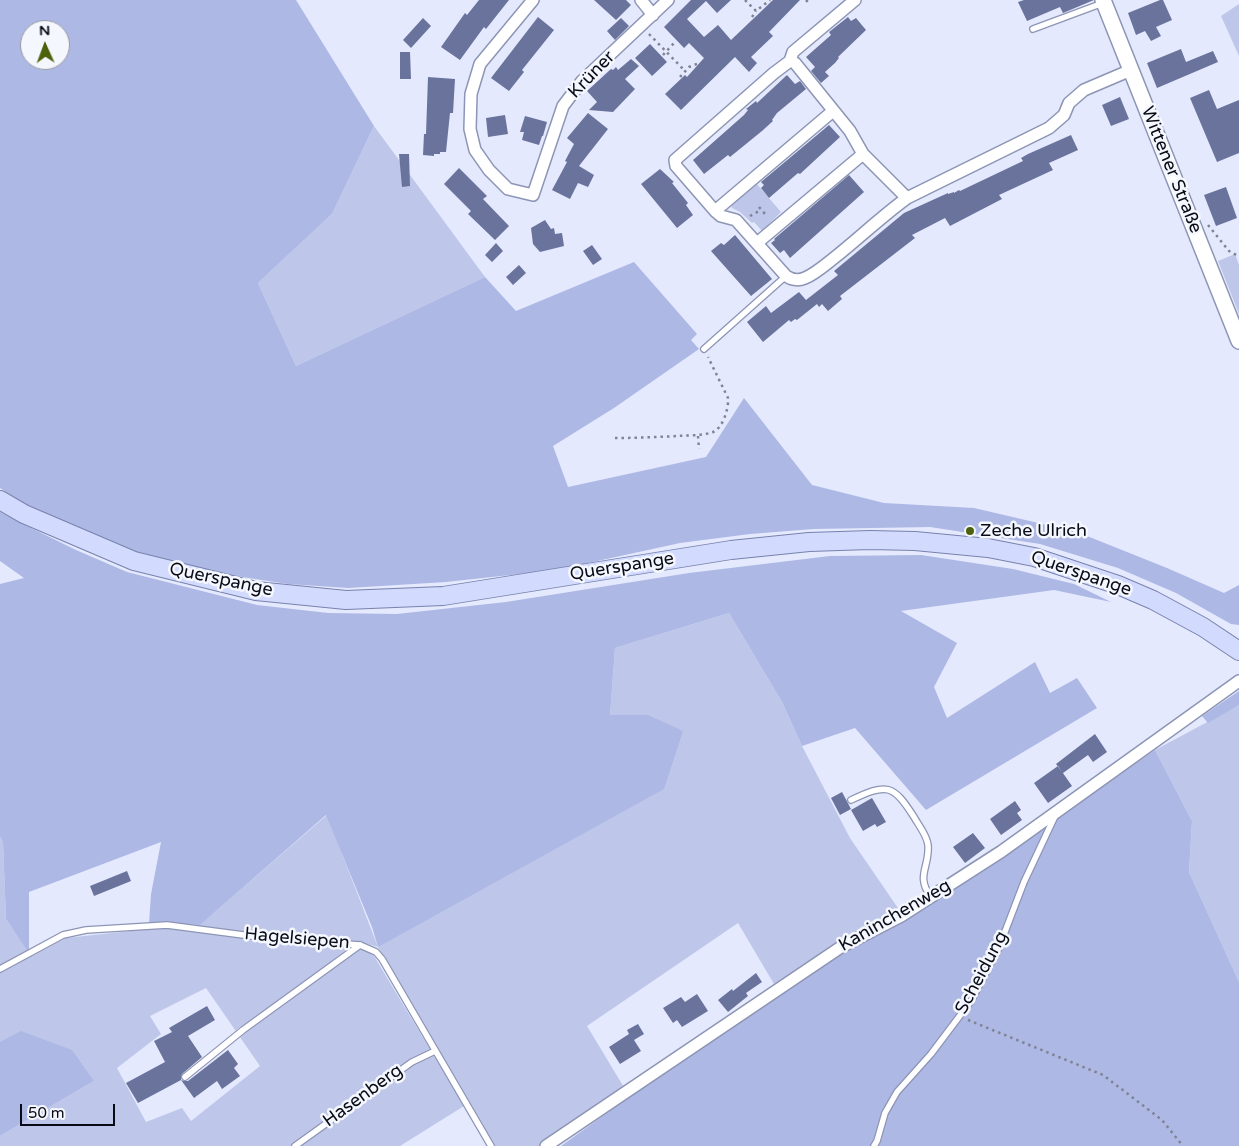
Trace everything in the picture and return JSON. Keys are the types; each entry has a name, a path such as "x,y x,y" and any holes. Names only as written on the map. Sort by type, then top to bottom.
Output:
{"main road":[{"name":"Wittener Straße","path":"1103,1 1239,341"},
{"name":"Querspange","path":"0,500 24,514 134,561 256,591 346,600 443,596 732,550 809,542 915,541 988,548 1034,557 1118,584 1153,600 1219,637 1239,651"},
{"path":"1219,637 1239,637"}],"street":[{"name":"Krüner","path":"532,0 480,64 471,94 470,129 475,150 489,170 508,189 533,195 563,106 582,81 668,0"},
{"path":"641,0 653,15"},
{"path":"855,0 793,52 790,61 675,160 676,166 715,211 721,216 736,220 786,276 794,280 804,279 815,273 857,240 887,212 907,198 1049,128 1064,115 1069,103 1084,90 1131,70"},
{"path":"790,61 795,62 850,131 863,154 907,198"},
{"path":"715,211 833,111"},
{"path":"757,244 863,154"},
{"name":"Kaninchenweg","path":"546,1146 840,947 901,916 1002,851 1239,681"}],"lane":[{"path":"1033,29 1103,1"},
{"path":"704,349 786,276"},
{"path":"852,800 879,789 894,791 903,800 926,838 928,850 922,879 925,889 931,897"},
{"name":"Scheidung","path":"874,1146 885,1113 897,1092 931,1054 971,1001 998,950 1024,882 1056,813"},
{"name":"Hagelsiepen","path":"0,969 63,935 86,930 167,925 274,939 360,944 376,952 382,959 491,1146"},
{"path":"185,1077 243,1030 360,944"},
{"name":"Hasenberg","path":"294,1146 412,1062 435,1050"}],"path":[{"path":"746,0 756,10"},
{"path":"752,17 756,10 770,0"},
{"path":"641,26 685,71"},
{"path":"662,55 675,42"},
{"path":"680,77 685,71 699,63"},
{"path":"759,207 765,214"},
{"path":"1194,227 1208,225 1229,251 1238,256"},
{"path":"615,438 698,435 713,432 718,428 729,403 704,349"},
{"path":"698,435 699,449"},
{"path":"959,1016 1103,1075 1162,1120 1183,1146"}],"shaded area":[{"path":"0,0 296,0 374,126 332,214 258,283 296,366 485,277 516,311 634,262 697,334 691,340 699,349 614,408 553,446 568,487 706,457 744,398 812,485 884,503 974,508 1077,532 1224,593 1239,585 1239,625 1231,624 1176,593 1118,568 1040,544 930,527 814,529 750,534 680,543 556,570 446,582 348,588 288,584 203,571 134,552 27,506 0,488"},
{"path":"1239,4 1239,56 1221,16"},
{"path":"374,126 485,277 296,366 258,283 332,214"},
{"path":"756,183 781,212 762,231 754,222 752,223 740,212 732,208 730,201"},
{"path":"1235,254 1239,265 1239,314 1218,261"},
{"path":"0,511 76,550 127,572 257,605 328,613 397,614 506,602 689,573 830,556 921,555 1013,569 1074,584 1111,602 1054,590 901,611 957,643 934,687 947,718 1035,662 1050,693 1077,678 1097,708 926,810 855,728 802,746 782,702 729,613 615,648 610,715 648,715 683,731 664,789 378,947 372,927 326,815 200,925 149,924 151,894 161,842 29,892 29,953 6,919 3,842 0,837 0,584 24,578 0,561"},
{"path":"729,613 782,702 802,746 850,838 900,911 838,944 774,984 738,923 587,1026 625,1089 540,1146 493,1146 378,947 648,715 610,715 615,648"},
{"path":"1239,691 1239,705 1208,723 1202,716"},
{"path":"1239,705 1239,982 1189,872 1192,821 1155,750"},
{"path":"1155,750 1192,821 1189,872 1239,982 1239,1146 561,1146 678,1062 845,950 905,920"},
{"path":"327,815 378,947 357,941 309,979 236,1030 240,1037 362,948 374,956 464,1106 400,1146 0,1146 0,1136 94,1081 0,1042 0,837 3,842 6,919 32,956 66,938 167,927 195,929","holes":["206,988 260,1066 191,1121 182,1108 146,1122 117,1068 161,1034 150,1016"]},
{"path":"21,1031 72,1050 94,1081 0,1136 0,1042"}],"building":[{"path":"479,0 509,0 486,29 484,27 460,60 441,47 465,13 467,15"},
{"path":"594,0 626,0 631,5 616,20"},
{"path":"691,0 731,0 717,13 706,1 687,19 704,37 718,25 731,40 773,0 800,0 769,32 773,36 751,57 757,63 749,72 735,57 681,110 665,94 685,75 687,77 704,58 689,43 684,48 664,27"},
{"path":"1024,0 1094,0 1063,13 1060,7 1027,21 1018,2"},
{"path":"1163,0 1172,20 1156,27 1161,36 1151,41 1145,31 1136,35 1128,13"},
{"path":"538,17 554,30 522,70 524,72 509,91 491,78"},
{"path":"848,17 851,21 856,18 866,30 825,72 829,76 821,83 811,71 815,67 806,57 831,35 829,32"},
{"path":"423,18 431,26 411,48 403,40"},
{"path":"621,18 629,26 615,40 607,31"},
{"path":"650,44 667,62 652,76 635,58"},
{"path":"1181,49 1186,62 1213,51 1218,62 1157,88 1147,63"},
{"path":"400,52 410,52 411,79 400,79"},
{"path":"631,59 639,66 625,79 635,89 613,112 589,110 597,102 587,91 611,69 613,70 616,67 618,70"},
{"path":"787,75 795,84 800,81 806,89 777,113 773,121 762,131 730,157 728,155 704,174 693,160 744,115 748,110 746,109 756,101 757,103"},
{"path":"428,77 455,79 453,113 450,113 446,152 434,154 434,156 423,155 424,134 426,134"},
{"path":"1209,90 1217,109 1239,100 1239,153 1217,162 1190,98"},
{"path":"1120,97 1129,119 1111,126 1102,105"},
{"path":"588,113 608,129 579,166 594,175 588,187 578,183 570,199 552,190 574,144 567,138"},
{"path":"505,115 508,134 488,137 486,118"},
{"path":"525,116 547,122 539,145 522,140 524,132 520,132"},
{"path":"829,125 840,137 800,174 798,173 769,198 761,188 764,185 761,182"},
{"path":"1071,135 1078,150 1049,163 1053,170 999,195 1002,199 950,226 945,218 912,235 915,238 840,296 842,299 828,311 822,304 819,307 817,304 797,320 795,319 791,322 789,320 763,342 747,322 766,306 771,313 799,292 806,300 838,275 834,271 904,213 948,193 960,191 1023,161 1021,158 1028,154"},
{"path":"399,154 409,154 410,186 402,187"},
{"path":"459,168 487,196 483,199 509,226 495,240 468,214 471,211 444,184"},
{"path":"660,169 674,182 672,183 688,203 686,205 693,215 677,228 641,184"},
{"path":"849,175 864,192 790,258 784,250 780,253 771,243 774,239"},
{"path":"1226,187 1237,218 1216,226 1204,195"},
{"path":"545,220 551,229 554,228 555,234 562,233 564,246 540,252 533,244 531,228"},
{"path":"735,235 772,279 751,296 711,251 721,243 724,245"},
{"path":"496,243 503,251 492,262 485,255"},
{"path":"592,245 602,259 593,265 583,251"},
{"path":"519,265 526,273 513,285 506,277"},
{"path":"1095,734 1107,752 1093,762 1088,755 1063,773 1056,764"},
{"path":"1058,766 1072,786 1048,803 1034,783"},
{"path":"842,792 851,809 840,815 831,798"},
{"path":"872,798 886,822 877,827 875,824 863,831 851,810"},
{"path":"1015,801 1021,810 1017,813 1022,820 1001,835 990,819"},
{"path":"973,833 985,848 965,863 953,847"},
{"path":"127,871 131,881 94,896 90,886"},
{"path":"756,973 762,982 746,993 748,996 728,1012 718,1000"},
{"path":"697,994 708,1011 682,1027 677,1020 673,1023 663,1008 681,997 685,1002"},
{"path":"207,1006 215,1020 188,1036 202,1057 182,1074 181,1080 138,1103 126,1083 165,1062 154,1041 172,1032 169,1028"},
{"path":"638,1024 644,1034 634,1040 641,1051 620,1064 609,1047 629,1034 627,1030"},
{"path":"228,1050 238,1064 234,1068 240,1076 222,1089 217,1081 194,1098 181,1080 188,1081"}],"place":[{"name":"Zeche Ulrich","path":"970,531"}]}
